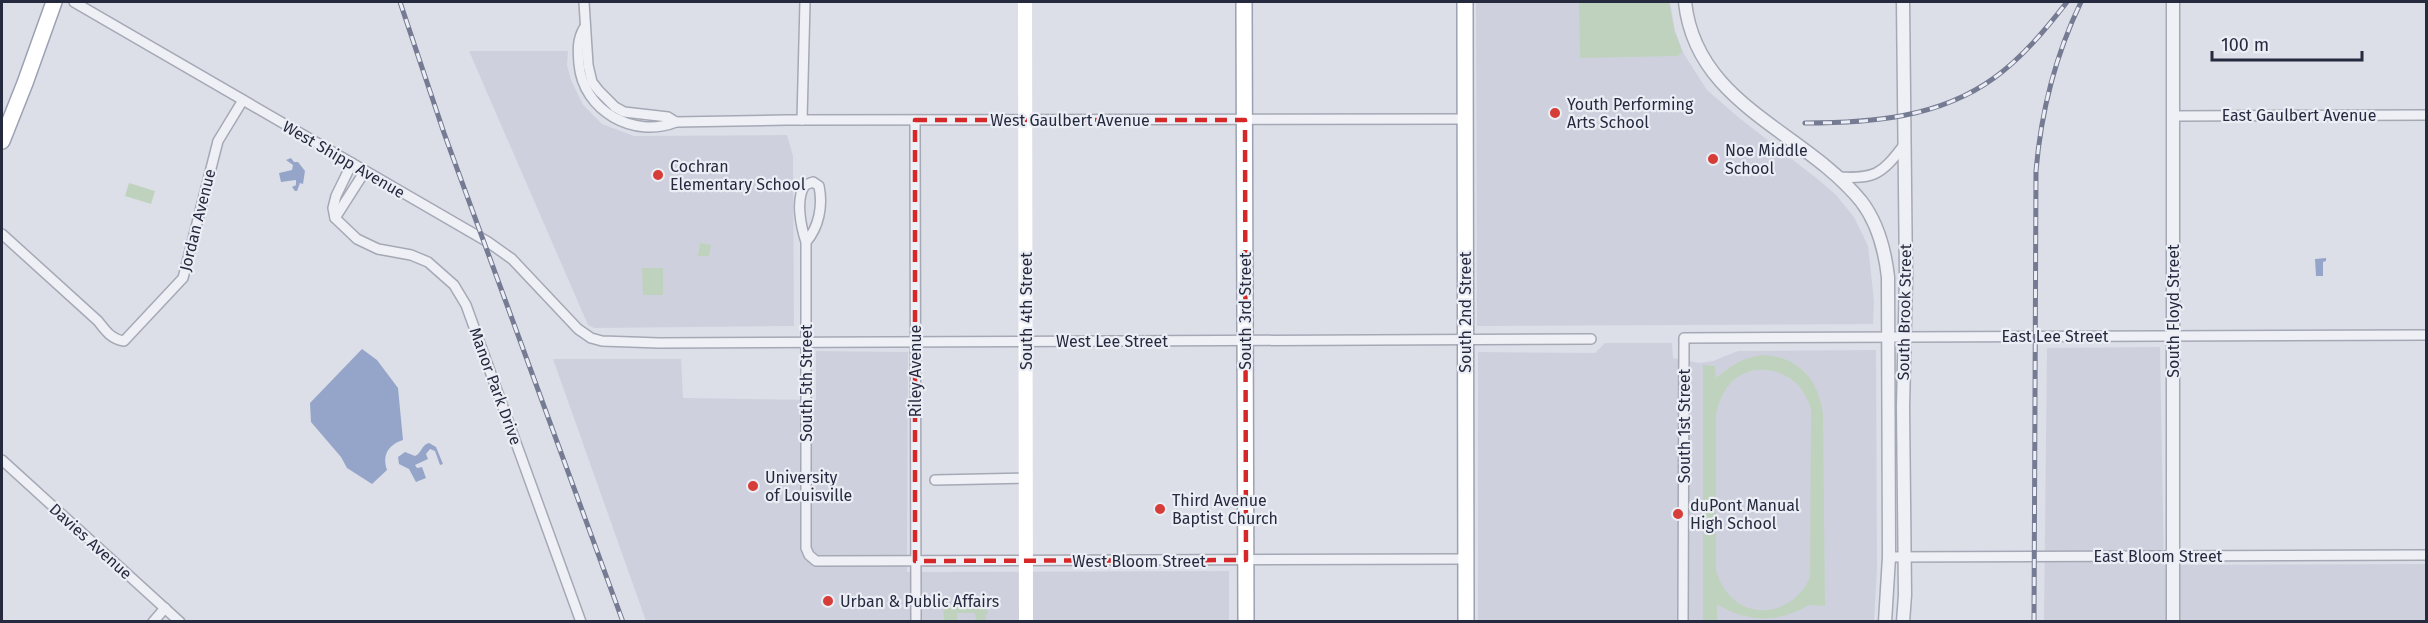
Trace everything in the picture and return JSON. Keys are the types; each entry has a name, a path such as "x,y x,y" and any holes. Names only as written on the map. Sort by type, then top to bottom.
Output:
{"main road":[{"path":"2,141 54,2"},
{"name":"South 4th Street","path":"1025,2 1026,621"},
{"name":"South 3rd Street","path":"1244,2 1246,621"},
{"name":"South 2nd Street","path":"1465,2 1466,621"}],"street":[{"name":"West Shipp Avenue","path":"74,2 451,220 507,255 578,329 597,340"},
{"name":"West Gaulbert Avenue","path":"584,2 584,28 579,38 579,70 584,86 596,105 610,116 631,124 650,126 676,122 802,120 1465,119"},
{"path":"802,120 805,2"},
{"path":"1685,2 1696,43 1706,63 1719,81 1732,94 1837,177 1864,206 1883,247 1888,278 1888,337"},
{"name":"South Brook Street","path":"1903,2 1905,337 1903,621"},
{"name":"South Floyd Street","path":"2173,2 2173,621"},
{"name":"Jordan Avenue","path":"2,234 98,321 109,335 124,341 183,278 218,141 243,100"},
{"name":"East Gaulbert Avenue","path":"2172,116 2427,115"},
{"name":"Riley Avenue","path":"915,120 916,621"},
{"path":"1837,177 1867,178 1875,175 1885,168 1904,145"},
{"path":"335,218 333,208 336,196 352,163"},
{"path":"335,218 365,171"},
{"name":"South 5th Street","path":"806,242 814,233 820,206 819,186 813,182 805,185 801,193 802,230 806,242 806,548 812,558"},
{"name":"Manor Park Drive","path":"335,218 357,239 378,249 411,255 428,262 446,276 462,297 581,621"},
{"name":"East Lee Street","path":"1684,338 2427,335"},
{"name":"South Brook Street","path":"1885,621 1888,557 1888,337"},
{"name":"South 1st Street","path":"1683,621 1681,544 1684,500 1684,338"},
{"name":"West Lee Street","path":"597,340 659,343 1591,339"},
{"name":"Davies Avenue","path":"2,460 180,621"},
{"path":"935,480 1026,478"},
{"name":"East Bloom Street","path":"1888,557 2427,555"},
{"name":"West Bloom Street","path":"812,558 825,562 1466,559"},
{"path":"153,621 165,608"}],"highlighted area":[{"path":"915,120 1245,120 1246,560 915,561"}],"shaded area":[{"name":"Noe Middle School","path":"1476,2 1670,2 1675,31 1684,54 1707,90 1820,181 1836,195 1854,217 1868,246 1874,301 1873,324 1477,326"},
{"name":"Cochran Elementary School","path":"469,51 568,51 567,65 571,80 583,105 602,124 634,136 787,135 793,156 794,326 594,328 588,325"},
{"name":"duPont Manual High School","path":"1605,343 1672,343 1673,358 1699,363 1713,361 1738,351 1876,350 1877,569 1874,621 1478,621 1478,352 1595,353"},
{"path":"2160,347 2164,565 2426,564 2426,621 2044,622 2047,348"},
{"name":"University of Louisville","path":"816,351 908,352 907,572 1229,571 1229,621 646,621 553,359 681,359 683,398 816,400"}],"green space":[{"path":"1579,2 1669,2 1674,29 1682,52 1678,56 1580,58"},
{"path":"129,183 155,191 151,204 125,196"},
{"path":"700,243 711,245 709,256 698,256"},
{"path":"642,268 663,268 663,295 643,295"},
{"path":"1766,355 1778,357 1798,366 1812,382 1821,402 1825,606 1809,605 1786,615 1763,618 1740,615 1717,604 1717,621 1703,621 1703,365 1715,366 1716,378 1739,362","holes":["1765,370 1783,374 1798,385 1808,400 1811,410 1810,577 1801,592 1789,603 1775,609 1760,610 1746,607 1733,599 1723,586 1716,569 1716,415 1724,392 1733,380 1747,372"]},
{"path":"966,603 987,604 986,621 976,621 975,613 957,613 957,621 944,621 943,604 956,606"}],"water":[{"path":"291,158 294,162 298,162 305,171 303,184 300,183 297,191 292,187 296,185 296,180 281,182 279,173 292,170 293,165 286,160"},
{"path":"2326,258 2323,262 2323,276 2316,276 2315,259"},
{"path":"362,349 377,360 398,388 403,440 390,448 385,460 387,470 372,484 347,468 341,457 311,422 310,403"},
{"path":"429,443 436,447 443,464 440,465 435,451 430,449 426,454 428,459 415,465 417,468 422,467 426,478 416,482 409,469 399,464 398,457 405,452 415,456 424,445"}],"railway":[{"path":"400,2 444,133 623,622"},
{"path":"1805,123 1854,122 1903,116 1950,102 1973,91 2004,70 2033,43 2067,2"},
{"path":"2034,622 2036,171 2041,127 2051,85 2064,43 2081,2"}],"place":[{"name":"Youth Performing Arts School","path":"1555,113"},
{"name":"Noe Middle School","path":"1713,159"},
{"name":"Cochran Elementary School","path":"658,175"},
{"name":"University of Louisville","path":"753,486"},
{"name":"Third Avenue Baptist Church","path":"1160,509"},
{"name":"duPont Manual High School","path":"1678,514"},
{"name":"Urban & Public Affairs","path":"828,601"}]}
